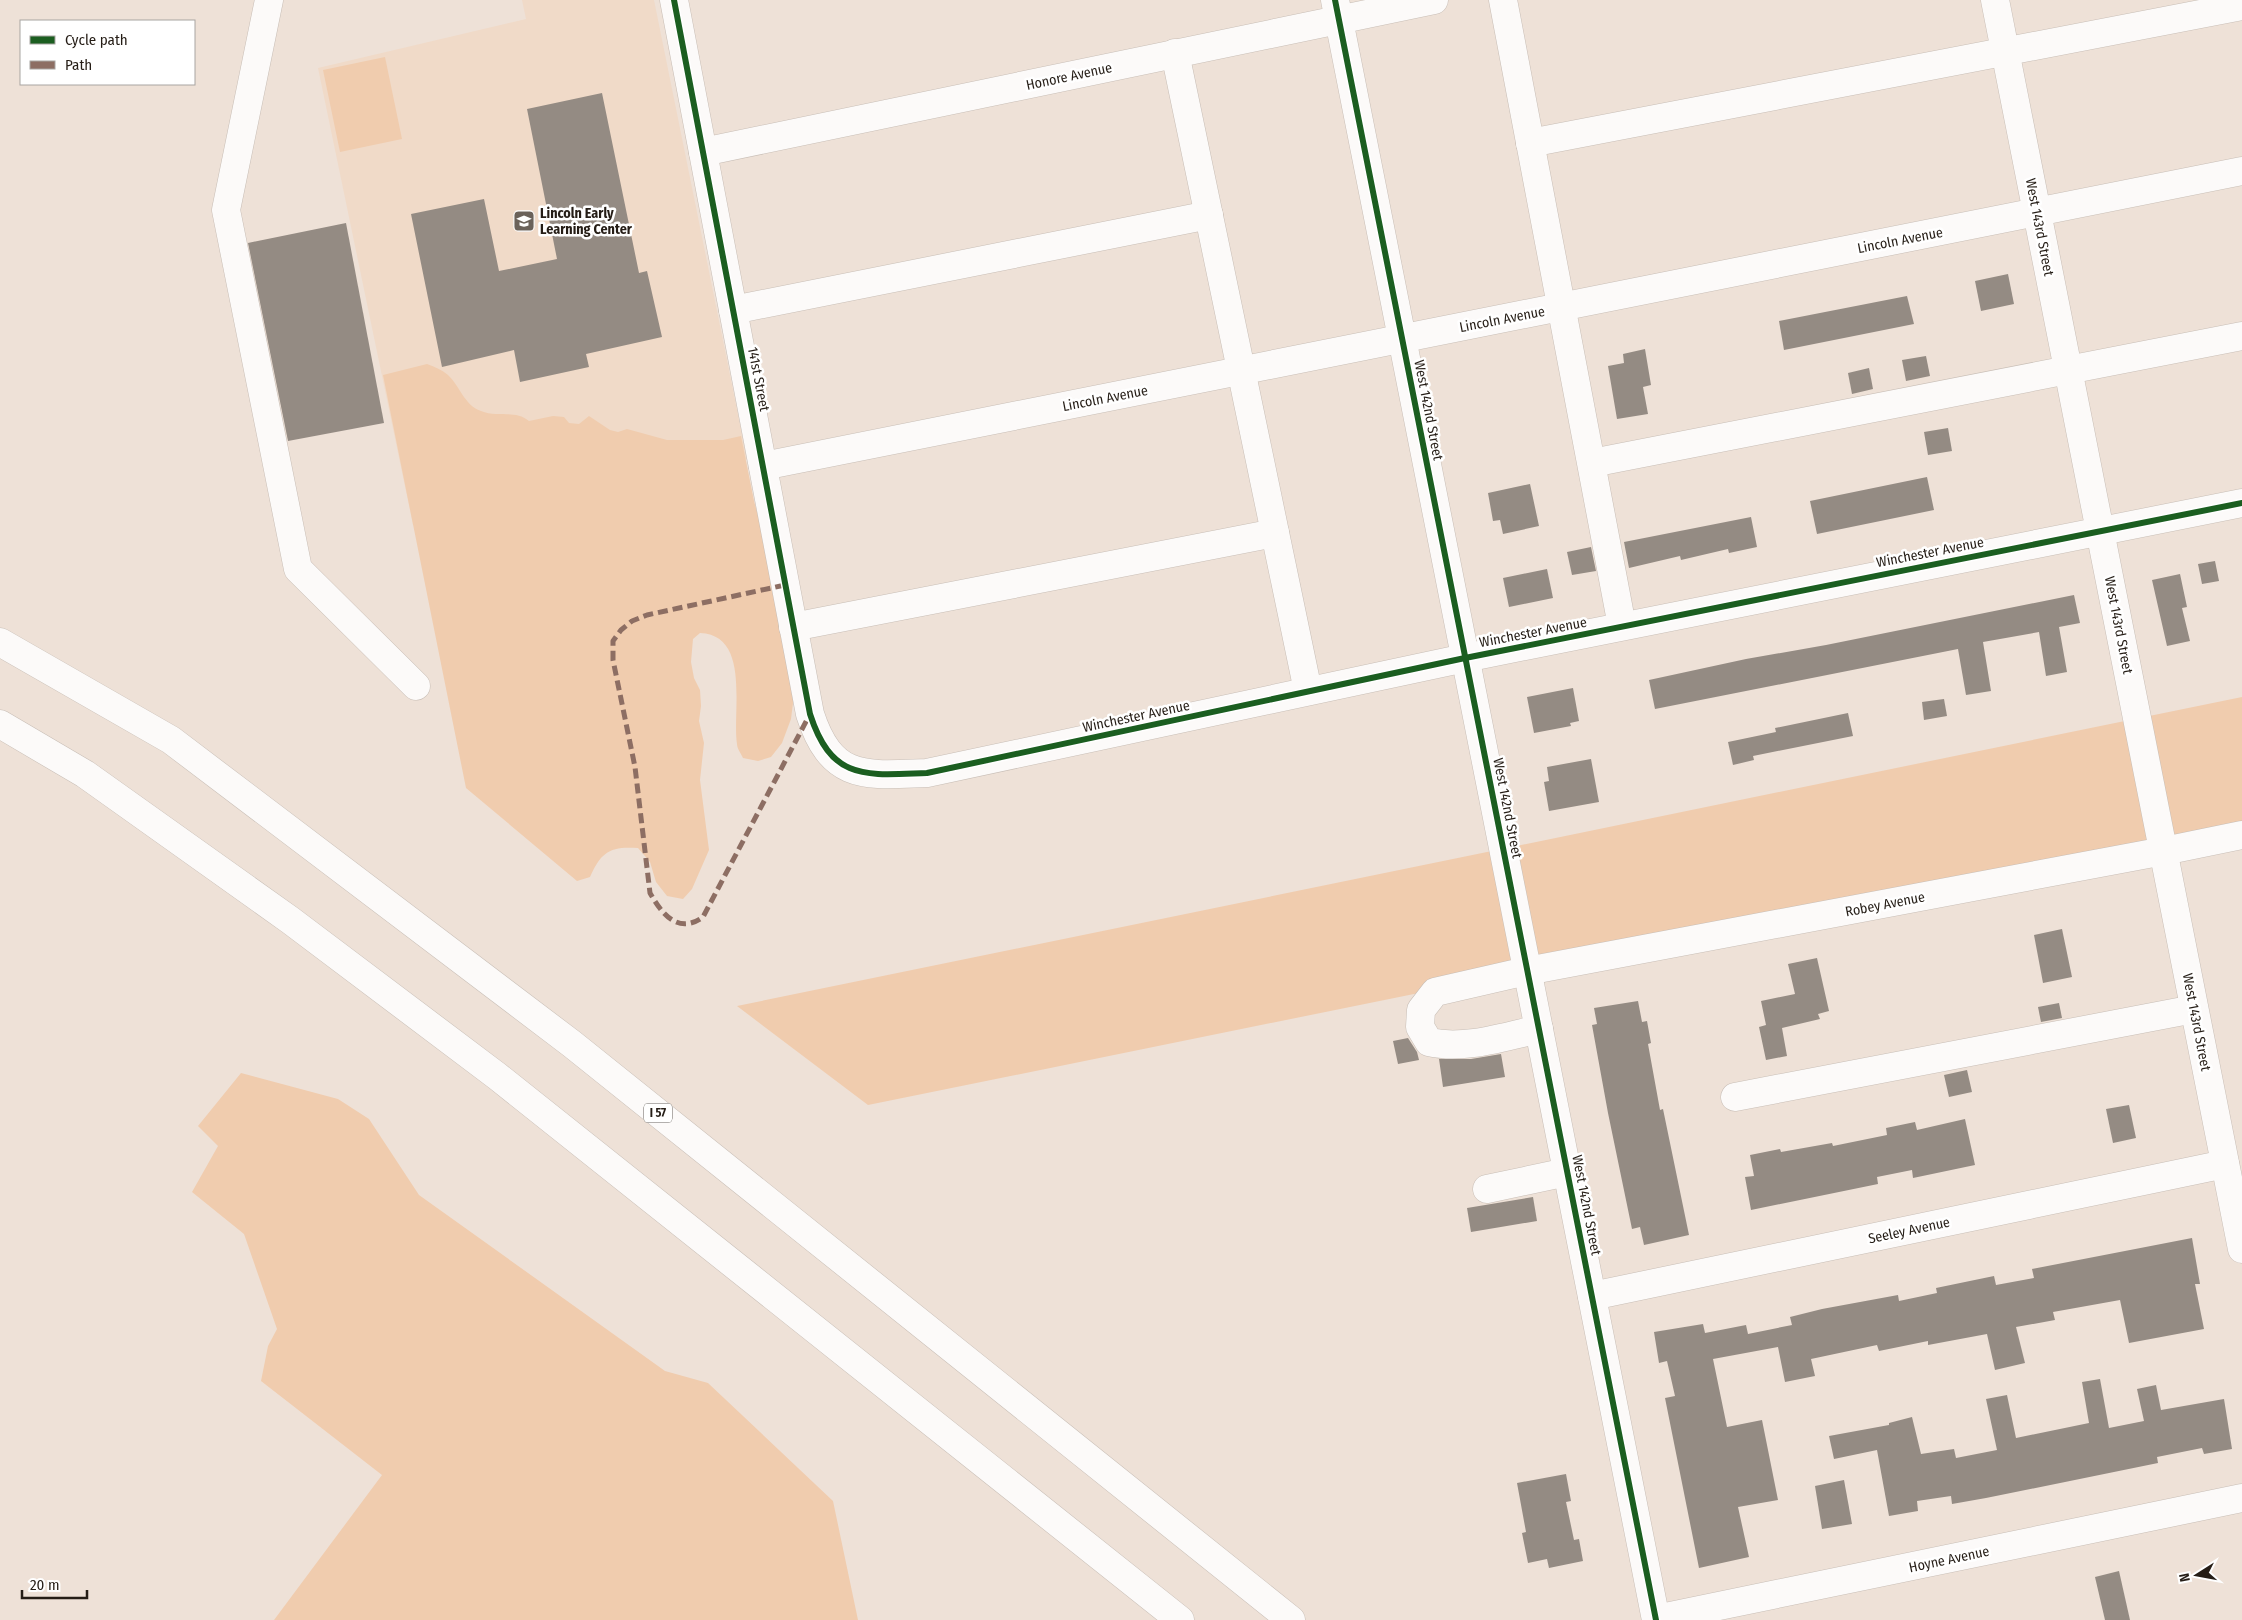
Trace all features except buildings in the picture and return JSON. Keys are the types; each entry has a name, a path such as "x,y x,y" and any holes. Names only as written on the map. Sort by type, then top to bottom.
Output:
{"main road":[{"path":"269,0 226,210 298,569 416,686"},
{"name":"141st Street","path":"674,0 810,714 818,736 833,757"},
{"name":"Honore Avenue","path":"703,152 1175,53 1337,10 1434,0"},
{"path":"1502,0 1622,626"},
{"name":"West 143rd Street","path":"1995,0 2242,1249"},
{"path":"1530,143 2242,6"},
{"name":"West 142nd Street","path":"1337,10 1656,1619"},
{"path":"1175,53 1308,691"},
{"name":"Lincoln Avenue","path":"763,466 2242,171"},
{"path":"733,310 1209,215"},
{"path":"1592,463 2242,336"},
{"name":"Winchester Avenue","path":"833,757 845,767 863,772 886,774 927,773 1465,658 2242,503"},
{"path":"793,627 1275,532"},
{"name":"I 57","path":"0,642 171,740 532,1014 1291,1620"},
{"path":"0,724 85,774 290,920 497,1076 1180,1620"},
{"name":"Robey Avenue","path":"1539,1029 1499,1038 1446,1046 1429,1042 1420,1027 1421,1010 1435,992 1527,970 2242,835"},
{"path":"1735,1097 2194,1009"},
{"name":"Seeley Avenue","path":"1592,1296 2225,1164"},
{"path":"1487,1189 1567,1172"},
{"name":"Hoyne Avenue","path":"1656,1619 2242,1498"}],"shaded area":[{"name":"Lincoln Early Learning Center","path":"522,0 654,0 747,459 413,525 318,68 526,19"},
{"path":"385,57 402,139 340,152 323,70"},
{"path":"427,364 448,375 470,404 487,413 518,415 529,421 553,416 564,417 569,423 579,424 589,416 610,430 618,432 627,429 667,440 723,440 741,436 754,501 768,552 794,695 791,719 782,743 771,757 758,761 743,758 737,746 737,695 733,660 727,647 716,637 700,633 693,639 691,662 694,678 700,690 701,706 699,721 704,743 700,780 709,850 692,889 683,899 667,896 656,882 650,862 638,848 620,848 608,852 598,862 590,877 577,881 466,788 383,375"},
{"path":"2242,697 2242,829 1527,971 868,1105 737,1006"},
{"path":"241,1073 338,1099 369,1119 419,1195 665,1371 708,1383 833,1501 858,1620 274,1620 382,1475 261,1381 268,1346 277,1329 244,1234 192,1192 218,1146 198,1126"}],"marked path":[{"path":"785,585 647,615 632,621 621,630 613,641 613,660 635,767 650,893 665,915 672,920 686,924 703,917 810,714"}],"cycle path":[{"path":"674,0 810,714 819,736 829,752 841,763 854,770 886,774 927,773 1465,658 2242,503"},
{"path":"1335,0 1656,1620"}],"place":[{"name":"Lincoln Early Learning Center","path":"524,221"}]}
